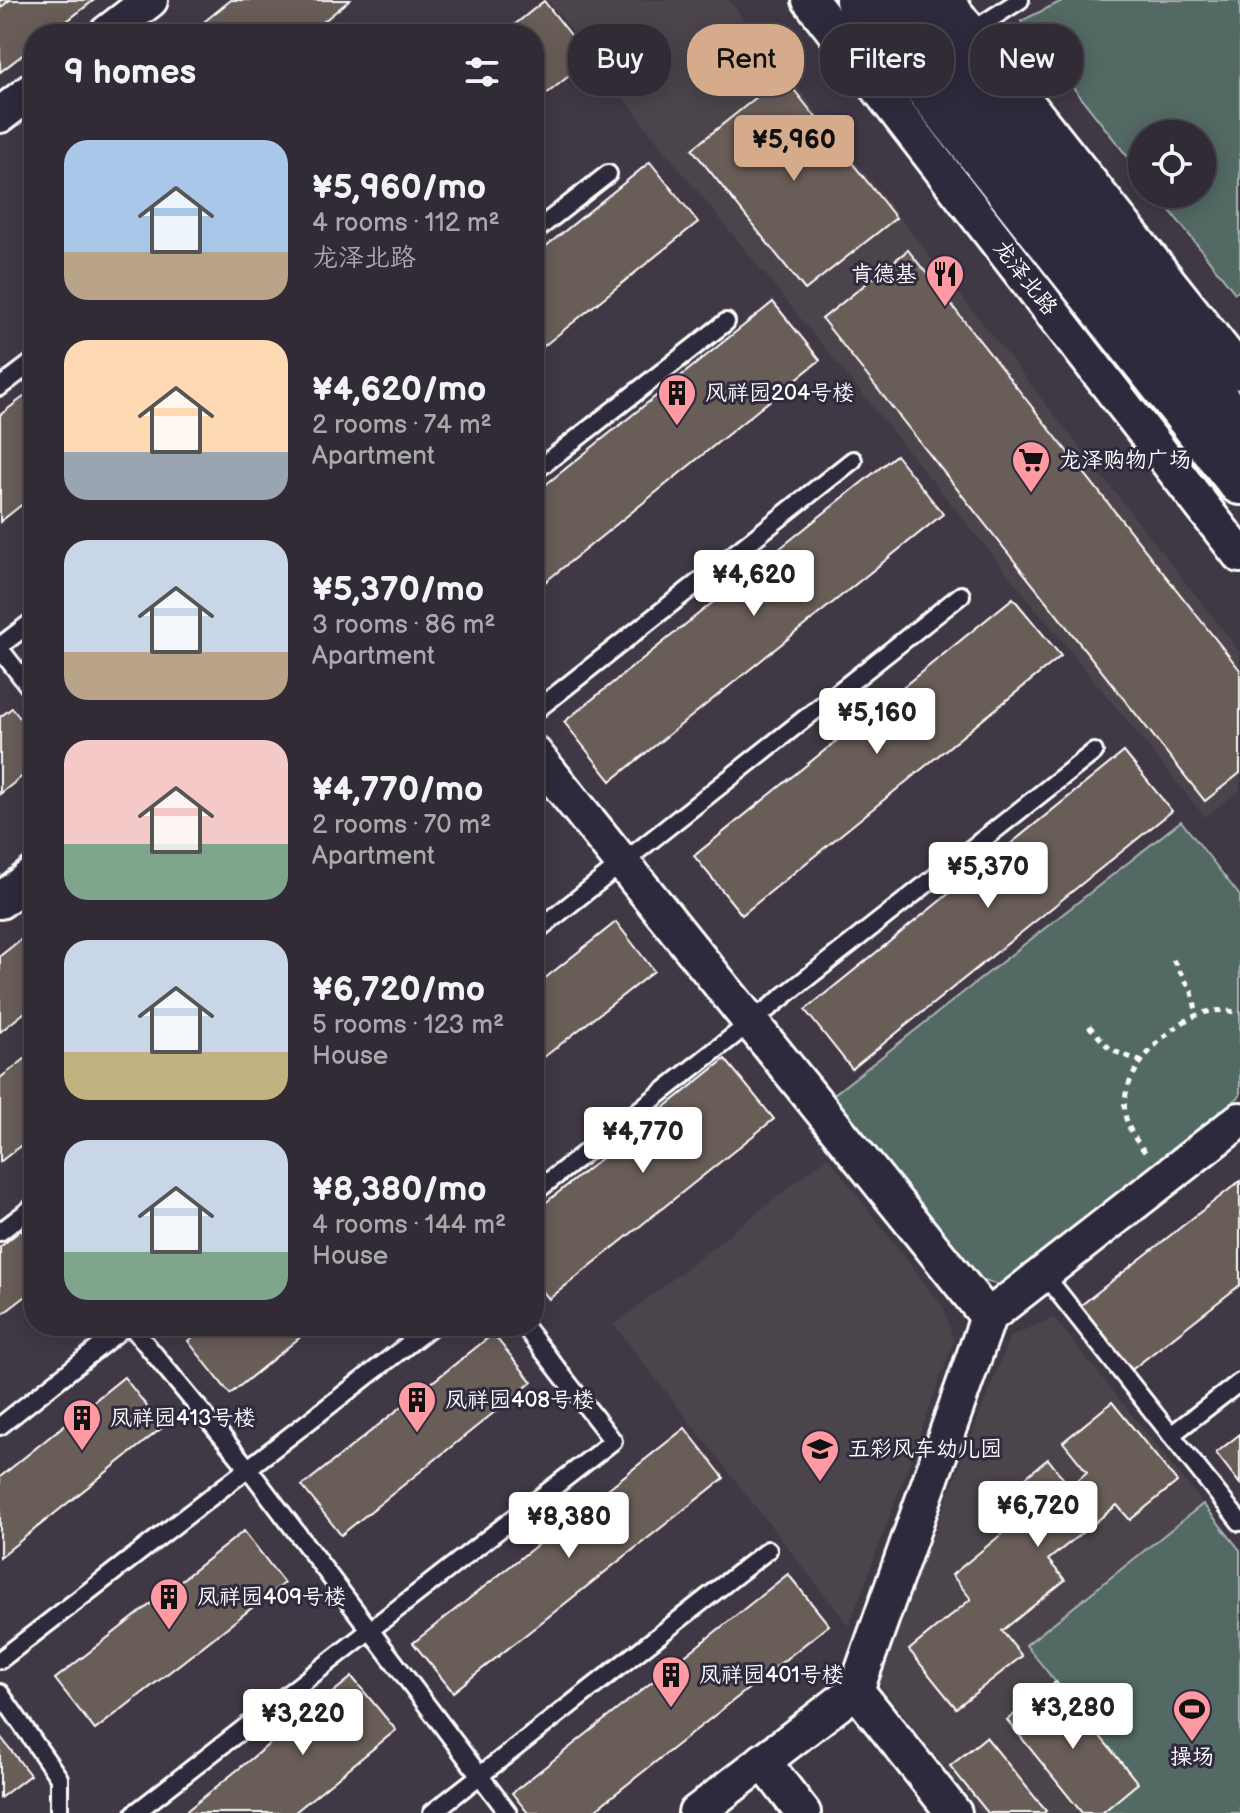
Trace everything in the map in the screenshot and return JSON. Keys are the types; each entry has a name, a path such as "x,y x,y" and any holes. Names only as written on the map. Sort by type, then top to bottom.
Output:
{"main road":[{"name":"龙泽北路","path":"858,0 1240,482"},
{"path":"905,0 1240,430"}],"street":[{"path":"119,24 150,0"},
{"name":"龙泽北路","path":"810,0 1240,555"},
{"path":"945,0 970,32"},
{"path":"1021,96 1240,372"},
{"path":"0,115 24,97"},
{"path":"544,765 988,1317"},
{"path":"0,901 24,882"},
{"path":"696,1813 856,1690 988,1317 1240,1120"},
{"path":"856,1690 954,1813"},
{"path":"763,1761 803,1813"}],"lane":[{"path":"982,24 1020,0"},
{"path":"544,224 608,174"},
{"path":"544,464 726,322"},
{"path":"0,387 24,369"},
{"path":"544,704 853,460"},
{"path":"544,925 961,595"},
{"path":"24,628 0,648 24,680"},
{"path":"544,1185 749,1020 1094,752"},
{"path":"0,1232 24,1214"},
{"path":"1043,1273 1240,1522"},
{"path":"0,1426 116,1336"},
{"path":"137,1336 248,1468 508,1813"},
{"path":"0,1660 419,1336"},
{"path":"135,1813 613,1441 532,1336"},
{"path":"1171,1435 1240,1382"},
{"path":"432,1813 768,1550"},
{"path":"0,1693 59,1778 59,1813"}],"path":[{"path":"1173,960 1192,992 1197,1015"},
{"path":"1165,1178 1131,1134 1125,1112 1127,1089 1140,1061 1197,1015 1221,1010 1240,1013"},
{"path":"1089,1026 1111,1050 1140,1061"}],"shaded area":[{"path":"548,0 729,0 748,24 687,24 687,96 804,96 1240,652 1240,790 1205,817 622,96 671,96 671,24 568,26"},
{"name":"五彩风车幼儿园","path":"828,1157 944,1309 954,1341 849,1626 614,1325"},
{"path":"1054,1318 1240,1550 1240,1813 981,1813 877,1681 1010,1336"}],"green space":[{"path":"1064,0 1240,0 1240,290 1235,293 1168,208 1216,208 1216,120 1128,120 1128,157 1080,96 1083,96 1083,24 1023,24 1021,21"},
{"path":"1181,821 1240,896 1240,1096 999,1285 977,1279 833,1095"},
{"name":"操场","path":"1203,1504 1240,1550 1240,1813 1099,1813 1136,1783 1026,1645"}],"building":[{"path":"0,0 94,0 63,24 24,24 24,54 0,72"},
{"path":"10,0 94,0 63,24 24,24 24,54 0,72 0,8"},
{"path":"231,0 350,0 320,24 201,24"},
{"path":"544,1 568,31 568,77 544,96 544,24 515,24"},
{"path":"758,96 799,96 896,218 805,290 692,149"},
{"path":"650,162 698,222 544,346 544,248"},
{"name":"龙泽购物广场","path":"908,250 1240,670 1240,773 1205,801 822,319"},
{"name":"风祥园204号楼","path":"773,302 820,360 544,583 544,486"},
{"path":"24,397 24,503 0,522 0,415"},
{"path":"896,455 943,514 611,781 564,722"},
{"path":"1013,598 1061,656 742,915 694,856"},
{"path":"12,708 24,723 24,775 0,794 0,717"},
{"path":"1124,752 1172,811 852,1069 805,1010"},
{"path":"616,922 654,971 544,1057 544,979"},
{"path":"24,937 24,1013 0,1032 0,956"},
{"path":"725,1059 774,1119 549,1299 544,1293 544,1204"},
{"path":"24,1060 24,1143 0,1162 0,1078"},
{"path":"1240,1181 1240,1285 1130,1371 1080,1306"},
{"path":"21,1230 24,1234 24,1298 0,1316 0,1247"},
{"path":"194,1336 302,1336 230,1394 188,1341"},
{"name":"凤祥园408号楼","path":"490,1336 495,1336 532,1382 341,1535 302,1486"},
{"name":"凤祥园413号楼","path":"124,1377 163,1427 0,1557 0,1477"},
{"path":"1112,1402 1177,1482 1130,1520 1117,1505 1048,1560 1065,1580 1002,1631 1022,1656 956,1708 909,1650 971,1599 952,1575 1014,1524 995,1502 1048,1459 1070,1487 1087,1472 1063,1442"},
{"path":"685,1428 724,1478 453,1692 413,1643"},
{"path":"1240,1434 1240,1484 1216,1453"},
{"name":"凤祥园409号楼","path":"244,1531 284,1583 95,1730 55,1679"},
{"name":"凤祥园401号楼","path":"788,1574 829,1625 591,1813 528,1813 512,1793"},
{"path":"352,1677 396,1730 294,1813 184,1813"},
{"path":"1056,1682 1138,1783 1102,1813 1082,1813 1007,1720"},
{"path":"0,1736 30,1775 0,1798"},
{"path":"986,1737 1046,1811 1044,1813 988,1813 950,1766"}],"place":[{"name":"肯德基","path":"945,308"},
{"name":"风祥园204号楼","path":"677,427"},
{"name":"龙泽购物广场","path":"1031,494"},
{"name":"凤祥园408号楼","path":"417,1434"},
{"name":"凤祥园413号楼","path":"82,1452"},
{"name":"五彩风车幼儿园","path":"820,1483"},
{"name":"凤祥园409号楼","path":"169,1631"},
{"name":"凤祥园401号楼","path":"671,1709"},
{"name":"操场","path":"1192,1743"}]}
